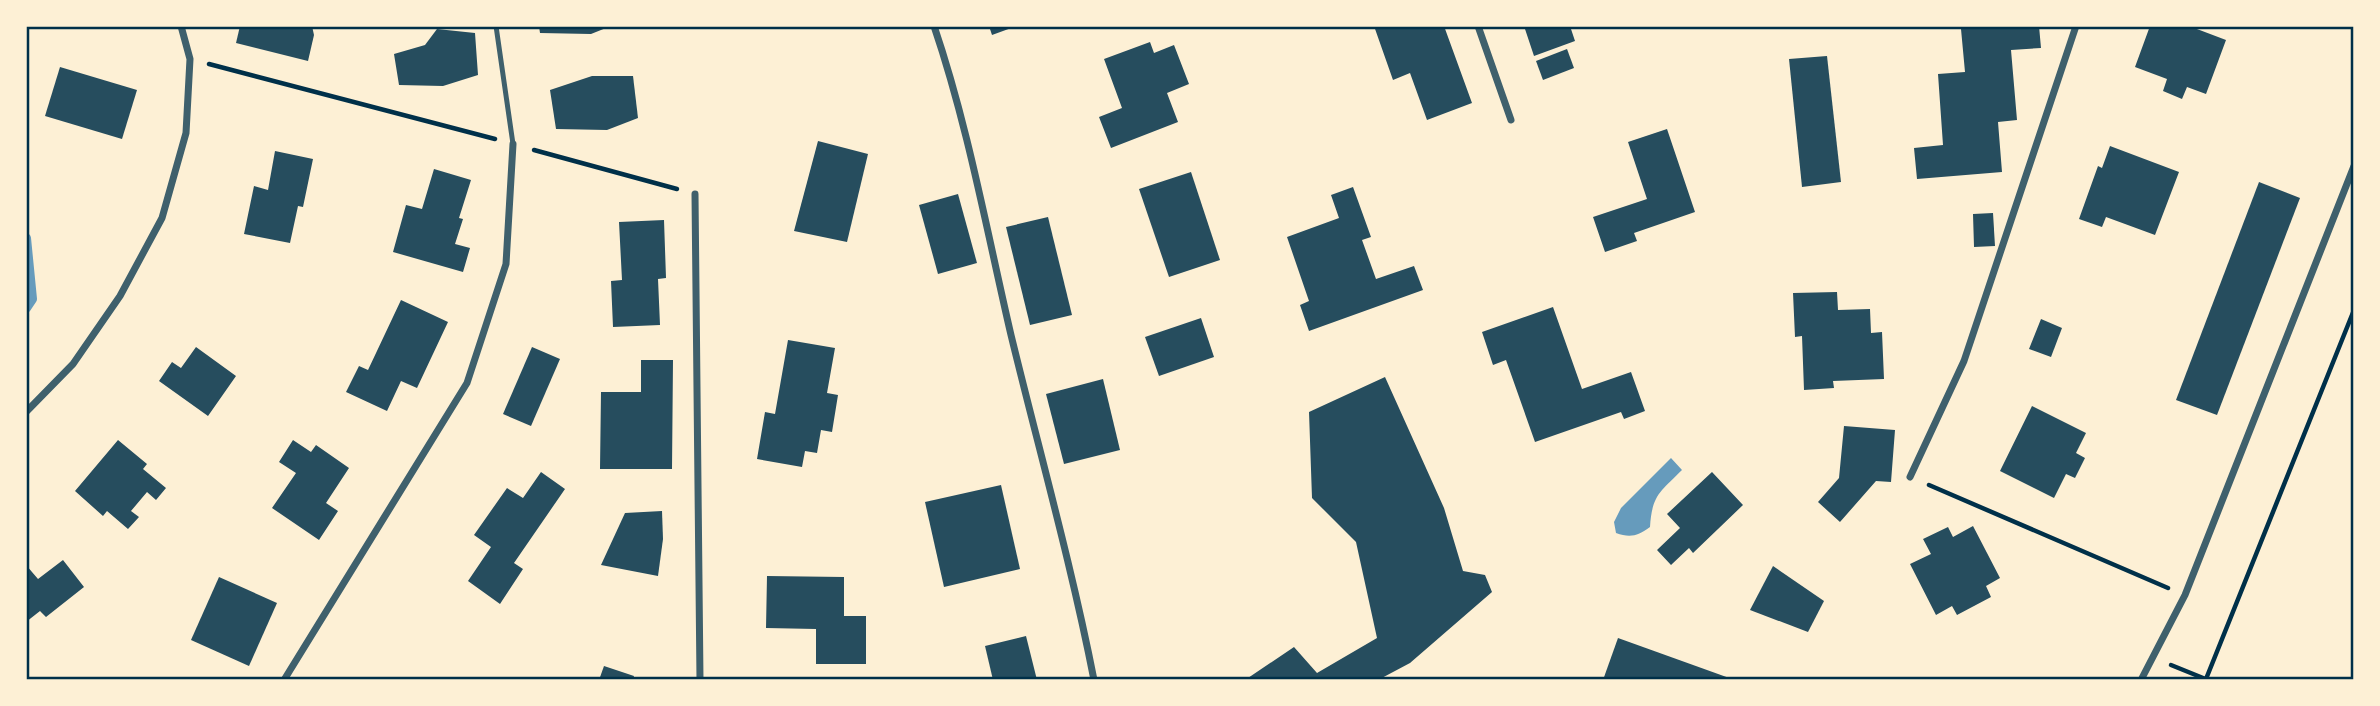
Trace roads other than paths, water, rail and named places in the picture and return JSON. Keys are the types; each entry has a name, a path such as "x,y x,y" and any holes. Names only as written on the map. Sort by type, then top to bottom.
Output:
{"street":[{"path":"26,412 73,364 120,296 162,218 186,133 190,59 181,26"},
{"path":"934,26 962,127 1012,339 1068,555 1094,680"},
{"path":"1478,26 1511,120"},
{"path":"1910,477 1964,361 2076,26"},
{"path":"284,680 467,383 506,264 513,144"},
{"path":"2141,680 2185,595 2354,166"},
{"path":"695,194 700,680"}],"lane":[{"path":"496,26 513,144"}],"water":[{"path":"1671,458 1682,470 1658,495 1650,527 1634,535 1616,533 1614,522 1621,508"}],"waterway":[{"path":"26,238 32,299 26,308"}]}
